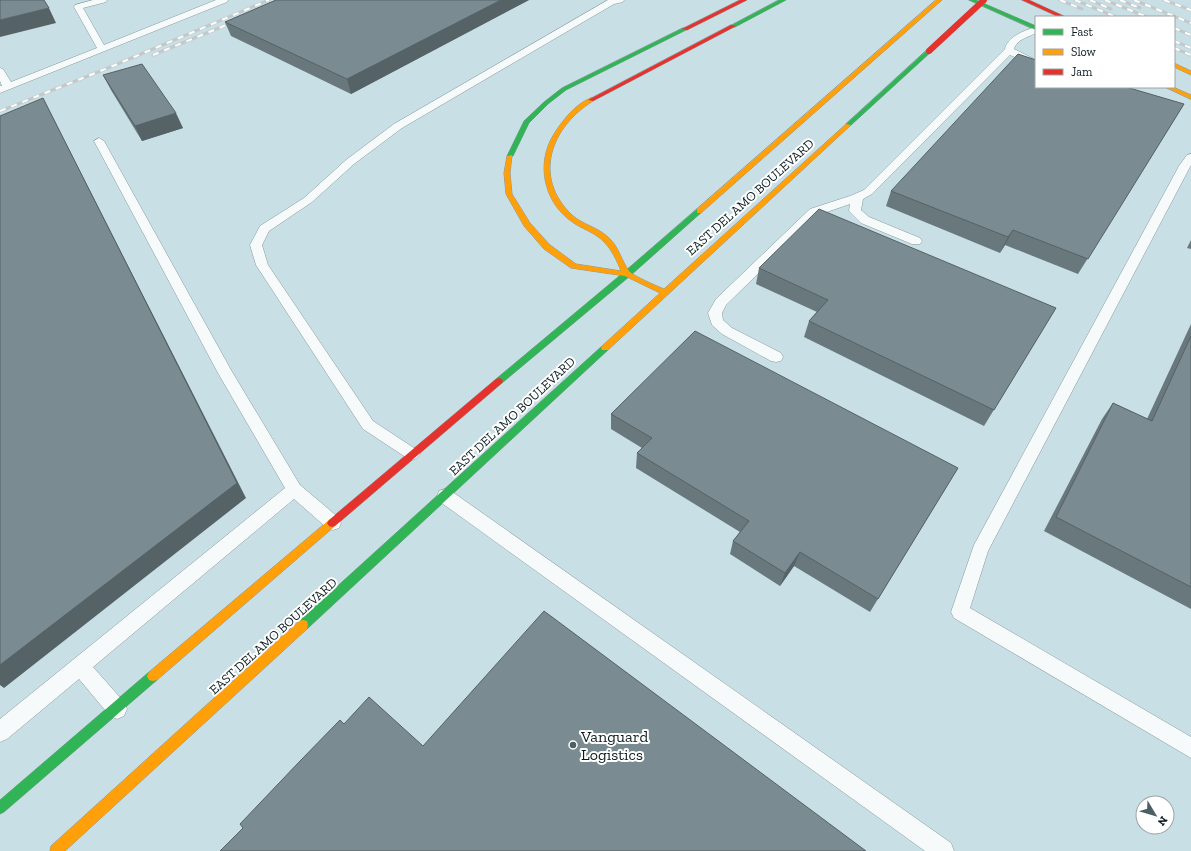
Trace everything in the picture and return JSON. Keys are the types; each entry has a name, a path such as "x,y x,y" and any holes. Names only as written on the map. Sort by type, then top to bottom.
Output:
{"main road":[{"path":"665,293 628,274 574,266 547,246 527,224 509,194 508,167 510,155 526,122 546,103 564,90 744,0"},
{"path":"628,274 606,239 575,221 559,203 549,186 546,175 546,159 551,143 560,127 574,112 588,102 783,0"},
{"name":"EAST DEL AMO BOULEVARD","path":"0,808 412,454 628,274 939,0"},
{"path":"972,0 1035,29"},
{"name":"EAST DEL AMO BOULEVARD","path":"56,851 445,496 984,0"},
{"path":"1025,0 1061,16"},
{"path":"1175,66 1191,73"},
{"path":"1170,88 1191,97"}],"lane":[{"path":"102,49 78,7 103,0"},
{"path":"0,71 4,89 224,0"},
{"path":"412,454 368,425 262,265 256,245 264,229 308,200 350,162 398,126 611,2 620,0"},
{"path":"776,357 727,331 717,322 715,313 721,302 814,212 825,207 857,199 868,192 1009,50 1010,45 1015,40 1035,30"},
{"path":"1009,50 1035,64"},
{"path":"100,141 225,373 294,490 333,523"},
{"path":"1189,163 980,550 960,612 1191,748"},
{"path":"857,199 855,211 865,220 916,240"},
{"path":"0,732 294,490"},
{"path":"445,496 943,851"},
{"path":"80,666 116,709"}],"building":[{"path":"0,0 44,0 49,8 0,20"},
{"path":"276,0 501,0 347,79 225,22"},
{"path":"1018,54 1035,60 1035,88 1129,88 1184,104 1088,259 1013,230 1008,237 891,191"},
{"path":"142,64 176,113 135,126 103,75"},
{"path":"43,98 237,483 0,665 0,116"},
{"path":"819,209 1056,308 994,410 809,321 828,300 759,268"},
{"path":"695,331 958,468 878,599 800,552 785,573 733,541 749,521 637,453 652,438 611,414"},
{"path":"1191,336 1191,587 1056,517 1113,403 1152,421"},
{"name":"Vanguard Logistics","path":"544,611 866,851 220,851 243,828 240,824 300,761 340,720 344,724 369,697 423,746"}],"railway":[{"path":"0,111 108,68 269,0"},
{"path":"1060,0 1082,9"},
{"path":"1075,0 1114,16"},
{"path":"1090,0 1111,9"},
{"path":"1105,0 1145,16"},
{"path":"1120,0 1140,8"},
{"path":"1134,0 1174,16"},
{"path":"1164,0 1191,10"},
{"path":"1175,17 1191,23"},
{"path":"153,55 236,21"},
{"path":"1175,28 1191,35"},
{"path":"1175,41 1191,48"},
{"path":"1175,48 1191,55"}],"traffic: fast":[{"path":"733,26 783,0"},
{"path":"972,0 1035,28"},
{"path":"510,156 526,122 546,103 564,89 685,29"},
{"path":"848,125 929,51"},
{"path":"499,381 627,274 699,211"},
{"path":"303,625 605,348"},
{"path":"0,808 153,676"}],"traffic: slow":[{"path":"699,211 939,0"},
{"path":"1175,65 1191,73"},
{"path":"1170,88 1191,97"},
{"path":"591,100 572,115 561,127 553,140 548,152 546,166 547,179 559,205 574,220 599,233 607,240 616,252 627,274"},
{"path":"605,348 848,125"},
{"path":"510,156 507,173 509,194 527,224 547,247 574,266 627,274 665,293"},
{"path":"153,676 332,523"},
{"path":"56,851 303,625"}],"traffic: jam":[{"path":"685,29 744,0"},
{"path":"929,51 984,0"},
{"path":"1025,0 1061,16"},
{"path":"591,100 733,26"},
{"path":"332,523 499,381"}],"place":[{"name":"Vanguard Logistics","path":"573,745"}]}
